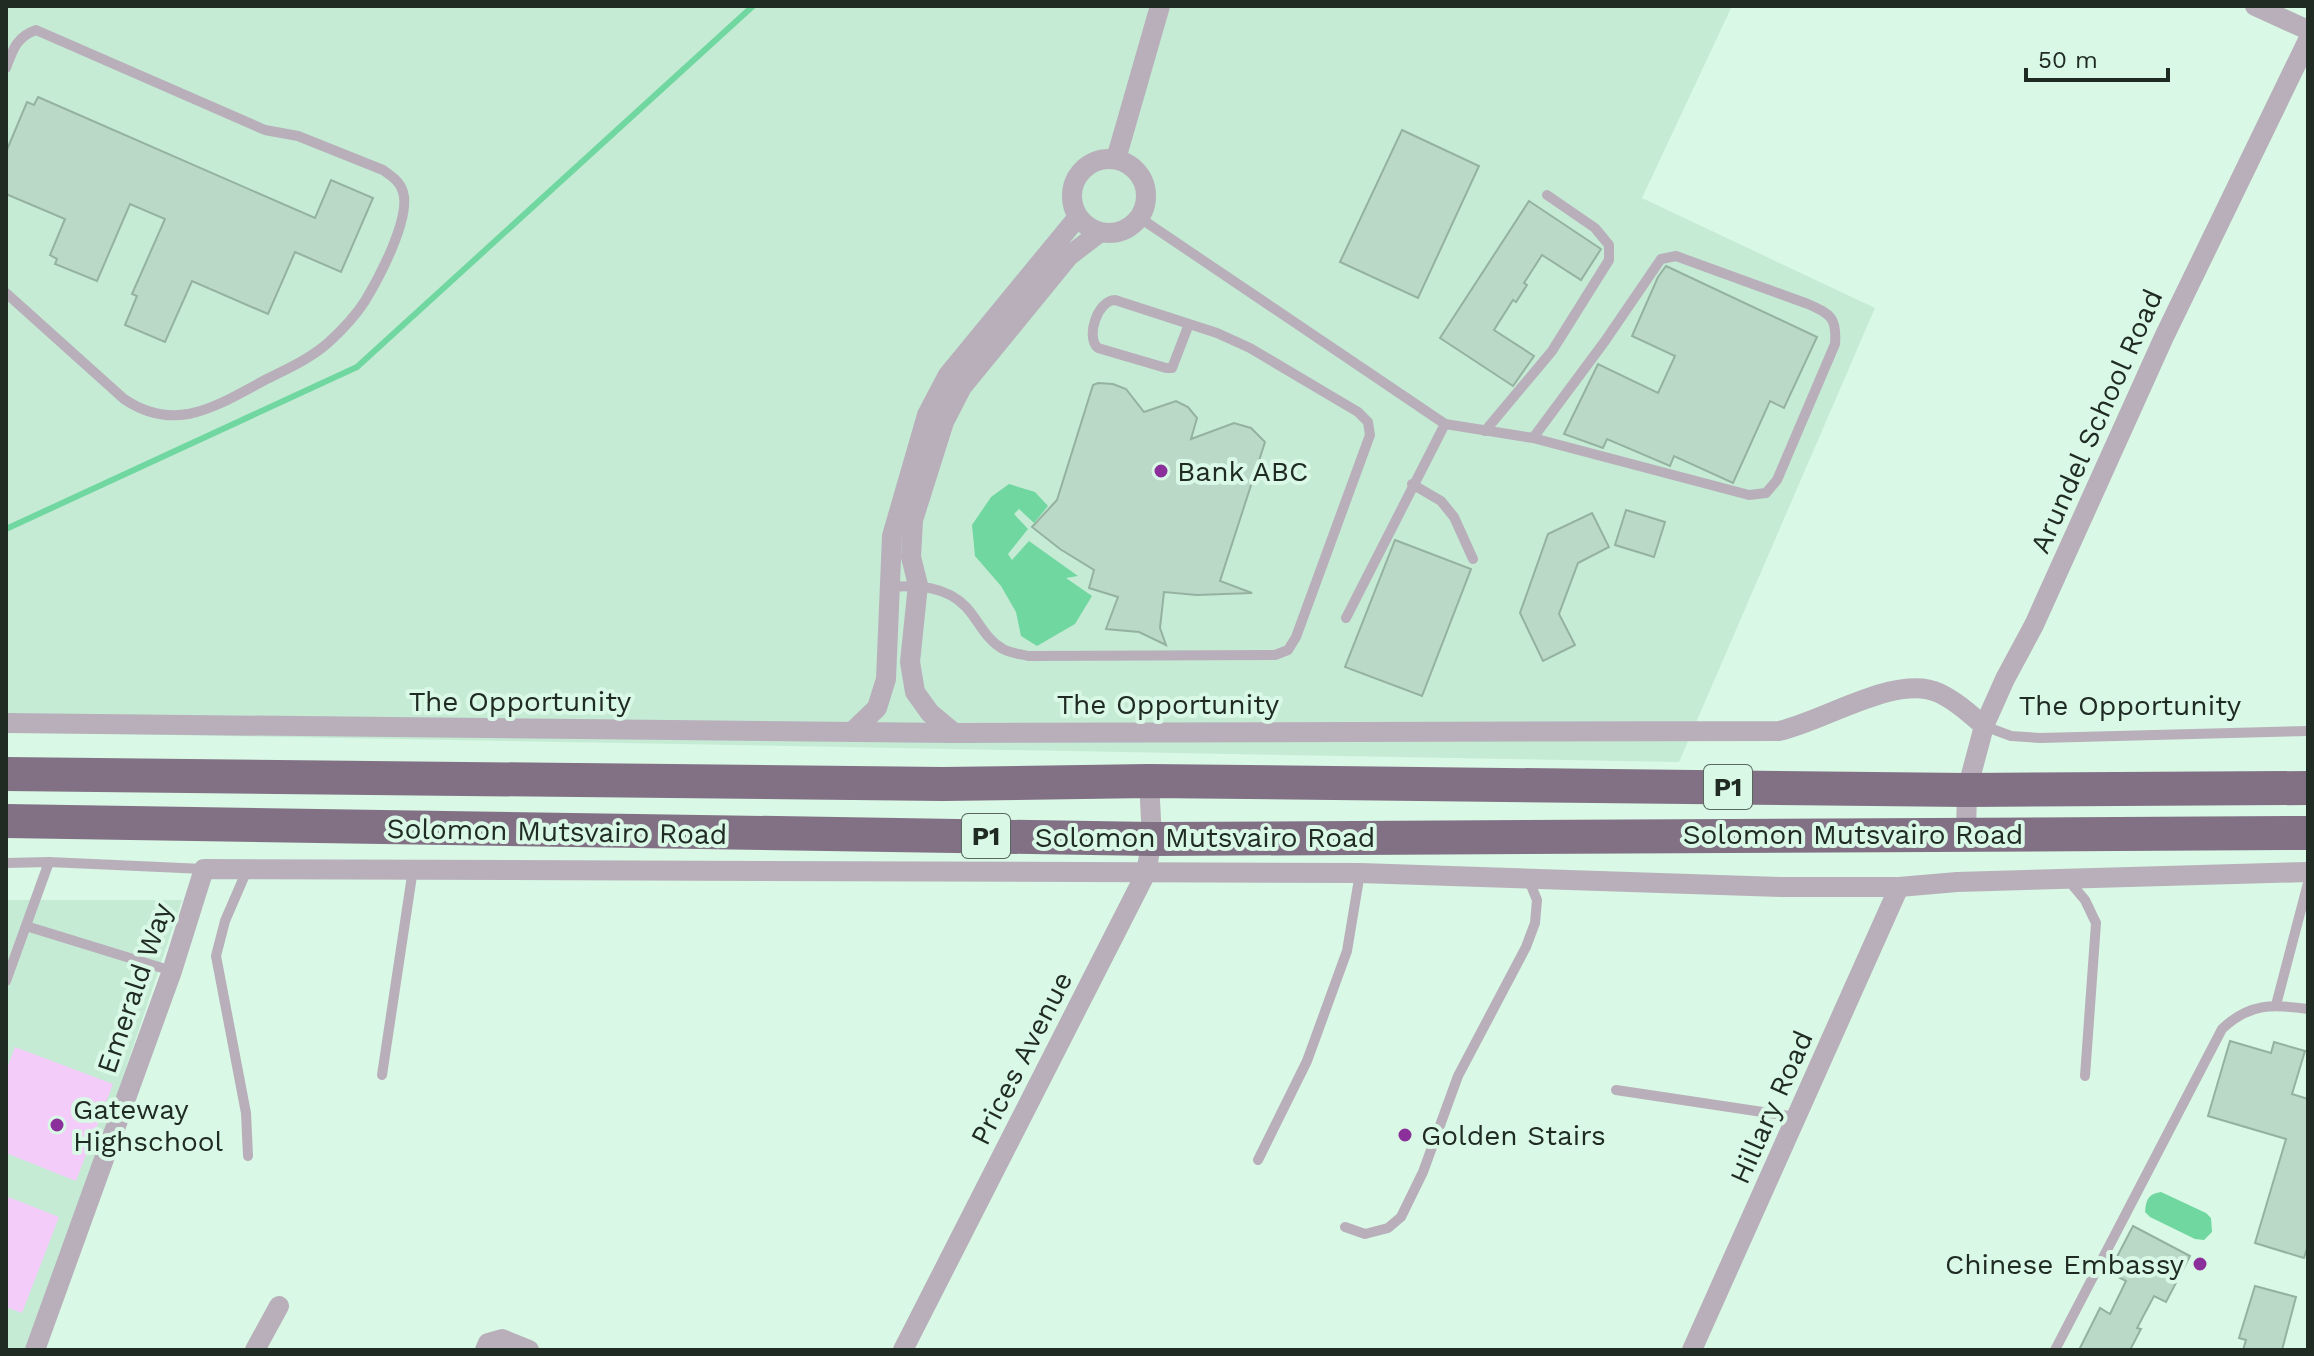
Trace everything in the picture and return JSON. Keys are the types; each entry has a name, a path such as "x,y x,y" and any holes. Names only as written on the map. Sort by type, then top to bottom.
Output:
{"highway":[{"name":"P1","path":"6,774 912,784 1149,781 1967,790 2308,788"},
{"name":"Solomon Mutsvairo Road","path":"6,821 1152,839 2308,833"}],"street":[{"path":"1116,159 1160,6"},
{"path":"2255,6 2308,30"},
{"name":"Arundel School Road","path":"1966,835 1967,790 1984,726 2034,625 2164,337 2308,40"},
{"path":"954,733 930,713 915,692 910,662 918,585 911,557 913,520 944,422 962,387 1069,256 1099,233 1122,232 1140,218 1147,194 1137,171 1116,159 1094,161 1077,175 1071,197 1077,218 1099,233"},
{"path":"852,732 877,708 886,679 892,536 927,415 948,375 1077,218"},
{"name":"The Opportunity","path":"6,723 954,733 1779,731 1805,725 1889,690 1912,686 1937,692 1984,726"},
{"name":"Prices Avenue","path":"903,1350 1146,873 1152,839 1149,781"},
{"path":"204,869 1360,873 1782,887 1899,887 2308,872"},
{"name":"Emerald Way","path":"35,1350 172,971 204,869"},
{"name":"Hillary Road","path":"1692,1350 1899,887"},
{"path":"255,1350 279,1306"},
{"path":"485,1350 488,1343 502,1339 529,1350"}],"lane":[{"path":"6,68 17,41 36,30 265,130 298,136 383,170 395,178 403,192 404,211 392,246 364,302 330,342 310,357 211,409 179,416 159,416 142,411 124,399 6,293"},
{"path":"1485,431 1552,351 1609,260 1609,245 1595,228 1547,195"},
{"path":"1140,218 1445,424 1533,438 1749,495 1766,493 1777,480 1835,344 1836,327 1828,313 1808,304 1676,256 1661,259 1533,438"},
{"path":"891,587 918,585 947,593 966,607 981,630 1004,650 1028,656 1275,655 1288,650 1296,637 1370,435 1368,422 1358,412 1250,348 1189,324 1108,300 1101,305 1091,339 1098,348 1172,368 1189,324"},
{"path":"1346,618 1445,424"},
{"path":"1412,484 1441,501 1454,517 1473,559"},
{"name":"The Opportunity","path":"1984,726 2011,736 2040,738 2308,731"},
{"path":"6,981 49,862"},
{"path":"6,863 204,869"},
{"path":"247,869 225,921 216,956 246,1113 248,1156"},
{"path":"382,1075 413,869"},
{"path":"1258,1160 1307,1061 1347,951 1360,873"},
{"path":"1345,1227 1365,1234 1388,1228 1401,1217 1423,1172 1458,1076 1531,935 1537,900 1528,878"},
{"path":"2068,879 2085,900 2096,923 2085,1076"},
{"path":"2276,1005 2308,883"},
{"path":"26,926 172,971"},
{"path":"2055,1350 2222,1029 2249,1010 2276,1005 2308,1009"},
{"path":"1616,1090 1798,1118"}],"shaded area":[{"path":"6,6 1732,6 1642,198 1875,308 1679,762 6,732"},
{"path":"1009,484 1035,492 1048,506 1034,523 1019,509 1014,514 1028,529 1008,554 1012,560 1029,541 1078,576 1066,578 1092,596 1075,624 1037,646 1021,636 1016,612 1001,586 975,556 972,525 991,497"},
{"name":"Gateway Highschool","path":"6,900 182,900 32,1350 6,1350"},
{"path":"15,1047 113,1084 76,1181 6,1153 6,1071"},
{"path":"2161,1192 2206,1213 2211,1218 2212,1232 2204,1240 2195,1239 2150,1217 2145,1212 2147,1201 2153,1194"},
{"path":"6,1196 59,1217 22,1313 6,1307"}],"building":[{"path":"38,97 315,218 331,180 373,198 341,272 295,252 268,314 192,281 165,342 125,325 137,296 132,294 165,219 130,204 97,281 55,264 57,259 50,255 65,219 6,194 6,152 27,102 34,105"},
{"path":"1402,130 1479,166 1418,298 1340,262"},
{"path":"1529,201 1601,249 1581,280 1542,255 1524,283 1527,285 1516,302 1513,300 1494,330 1534,356 1513,386 1440,338"},
{"path":"1666,266 1817,337 1784,408 1770,401 1733,483 1674,456 1670,466 1607,439 1603,448 1564,434 1598,364 1658,393 1675,356 1632,336"},
{"name":"Bank ABC","path":"1098,383 1126,389 1144,412 1176,401 1188,407 1197,418 1191,439 1234,423 1251,428 1265,442 1220,581 1252,593 1197,595 1164,592 1160,628 1166,645 1139,632 1106,629 1118,597 1089,588 1094,570 1032,527 1057,500 1093,385"},
{"path":"1626,510 1665,522 1654,557 1615,545"},
{"path":"1592,513 1609,547 1578,563 1559,614 1575,645 1543,661 1520,613 1548,534"},
{"path":"1395,540 1471,569 1422,696 1345,667"},
{"path":"2230,1041 2271,1053 2274,1042 2305,1051 2292,1094 2308,1099 2308,1245 2304,1258 2255,1243 2286,1139 2208,1116"},
{"path":"2133,1226 2190,1256 2166,1302 2154,1296 2137,1328 2141,1329 2130,1350 2079,1350 2100,1308 2110,1314 2126,1281 2109,1272"},
{"path":"2255,1286 2296,1297 2282,1350 2243,1350 2246,1340 2239,1338"}],"waterway":[{"path":"6,529 357,367 753,6"}],"place":[{"name":"Bank ABC","path":"1161,471"},
{"name":"Gateway Highschool","path":"57,1125"},
{"name":"Golden Stairs","path":"1405,1135"},
{"name":"Chinese Embassy","path":"2200,1264"}]}
